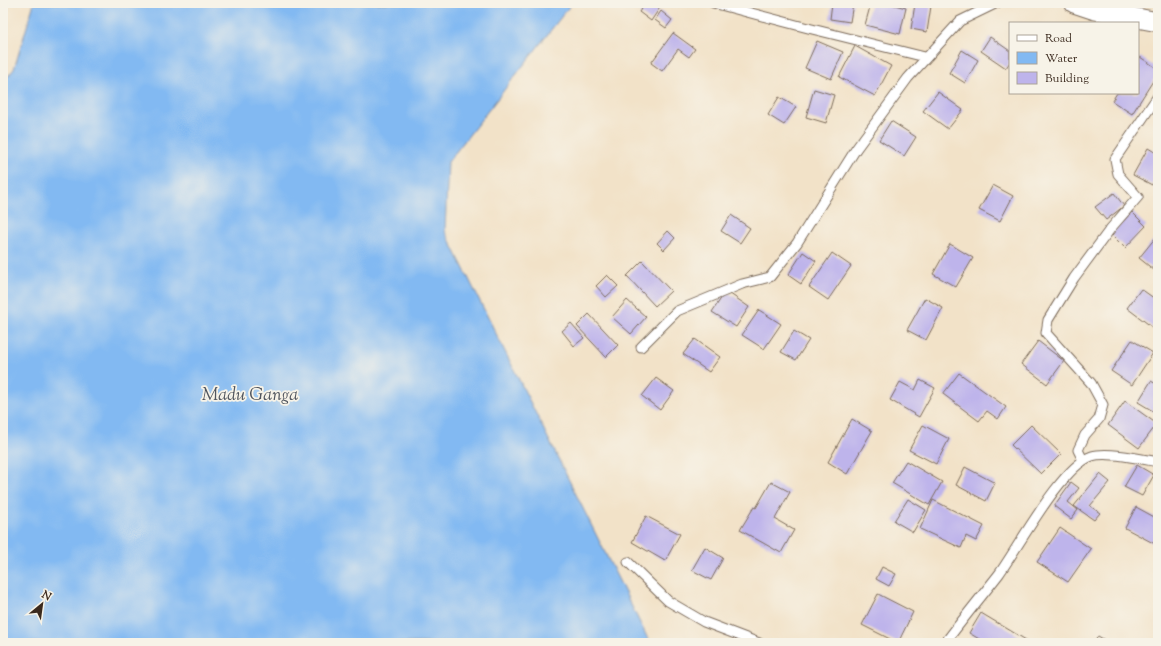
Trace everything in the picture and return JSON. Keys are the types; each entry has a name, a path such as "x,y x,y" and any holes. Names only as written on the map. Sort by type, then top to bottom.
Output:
{"street":[{"path":"1074,3 1095,10 1158,22"}],"lane":[{"path":"714,3 925,57"},
{"path":"641,347 677,311 742,284 770,277 797,243 856,149 925,57 960,21 997,3"},
{"path":"1083,460 1078,450 1085,435 1099,419 1103,405 1091,383 1046,333 1048,320 1074,278 1111,228 1138,197 1118,174 1115,158 1158,96"},
{"path":"944,643 999,573 1054,491 1083,460 1094,456 1119,456 1158,462"},
{"path":"628,562 668,601 704,622 759,643"}],"water":[{"name":"Madu Ganga","path":"34,3 572,3 448,162 445,231 650,643 3,643 3,82 14,69"}],"building":[{"path":"645,3 663,3 651,21 639,12"},
{"path":"832,3 853,3 850,22 830,19"},
{"path":"871,3 887,3 906,8 900,34 865,25"},
{"path":"915,4 931,6 927,32 911,29"},
{"path":"661,11 672,20 666,28 655,20"},
{"path":"673,33 695,49 689,57 678,49 662,71 651,63"},
{"path":"990,37 1009,50 1009,64 1006,68 981,51"},
{"path":"817,41 843,52 831,79 805,68"},
{"path":"855,46 891,66 875,96 839,77"},
{"path":"962,50 978,60 965,83 949,73"},
{"path":"1140,57 1158,69 1158,73 1132,114 1112,101 1116,94 1139,94"},
{"path":"814,89 834,95 826,123 806,117"},
{"path":"938,92 963,110 948,129 923,111"},
{"path":"779,97 796,107 784,125 768,115"},
{"path":"891,121 916,137 904,156 879,140"},
{"path":"1148,148 1158,154 1158,174 1152,185 1133,175"},
{"path":"993,185 1013,196 1000,221 979,210"},
{"path":"1114,193 1124,206 1106,220 1095,207"},
{"path":"1132,212 1146,226 1125,248 1111,234"},
{"path":"731,215 750,228 740,243 721,231"},
{"path":"668,231 675,238 664,250 657,243"},
{"path":"1156,237 1158,238 1158,265 1154,270 1139,258"},
{"path":"950,244 973,258 956,287 933,274"},
{"path":"803,252 816,261 801,284 788,275"},
{"path":"832,253 851,266 828,300 809,287"},
{"path":"642,261 671,291 655,306 627,276"},
{"path":"607,275 618,286 606,297 596,286"},
{"path":"1141,289 1158,301 1158,327 1156,330 1127,308"},
{"path":"726,291 749,307 736,327 712,312"},
{"path":"925,298 943,308 926,340 907,330"},
{"path":"627,300 646,317 631,334 612,317"},
{"path":"759,310 781,324 764,349 742,335"},
{"path":"589,314 618,345 606,357 577,326"},
{"path":"571,323 584,338 574,346 562,331"},
{"path":"794,331 809,340 796,360 781,352"},
{"path":"695,339 720,357 709,372 683,354"},
{"path":"1132,340 1153,353 1132,385 1111,371"},
{"path":"1038,341 1064,361 1047,384 1021,364"},
{"path":"959,373 1006,407 998,419 987,411 979,421 943,394"},
{"path":"656,378 674,391 660,410 642,396"},
{"path":"920,380 935,388 919,417 890,400 900,382 915,390"},
{"path":"1151,381 1158,385 1158,414 1138,402"},
{"path":"1125,401 1157,424 1139,448 1108,425"},
{"path":"852,419 872,431 847,474 828,462"},
{"path":"923,425 949,439 936,464 909,450"},
{"path":"1031,425 1061,454 1041,474 1011,445"},
{"path":"906,461 942,482 929,505 892,483"},
{"path":"1137,465 1154,475 1142,496 1124,487"},
{"path":"965,467 995,483 986,501 956,485"},
{"path":"1100,474 1110,482 1090,506 1100,513 1094,520 1074,506"},
{"path":"771,482 790,492 775,519 794,530 781,553 740,530 754,507 756,508"},
{"path":"1071,482 1079,488 1068,502 1078,510 1071,519 1054,506"},
{"path":"908,499 926,510 913,532 894,521"},
{"path":"933,500 984,526 976,541 966,536 961,548 920,529"},
{"path":"1136,507 1158,519 1158,539 1155,544 1125,528"},
{"path":"646,516 680,534 665,561 632,542"},
{"path":"1060,528 1091,549 1068,582 1037,562"},
{"path":"705,547 723,558 711,580 692,570"},
{"path":"882,567 896,574 889,586 876,579"},
{"path":"878,594 913,612 898,643 862,625"},
{"path":"981,613 1031,643 986,643 969,633"},
{"path":"1098,636 1110,643 1094,643"}]}
